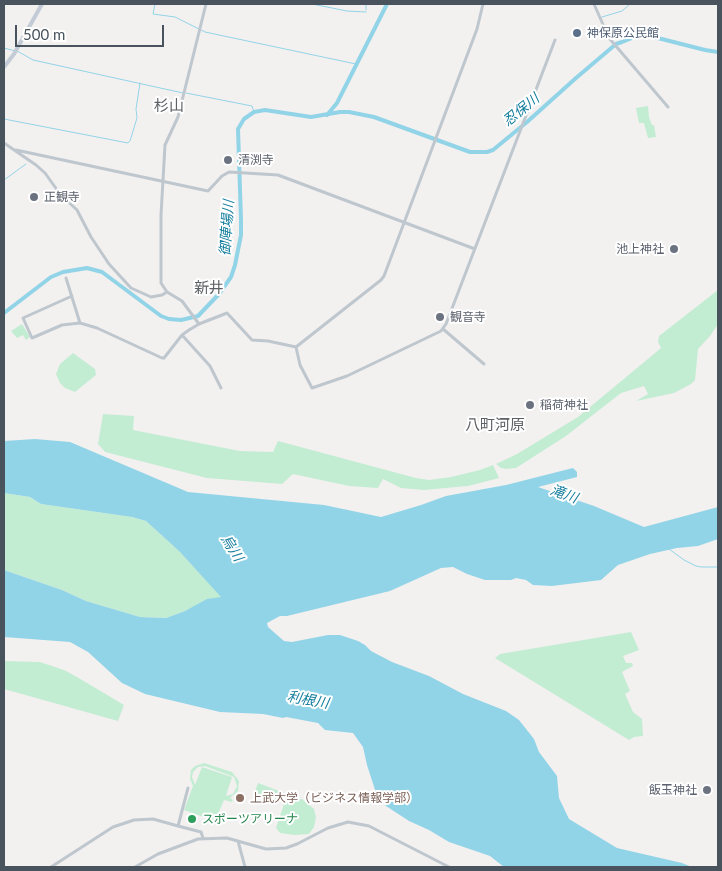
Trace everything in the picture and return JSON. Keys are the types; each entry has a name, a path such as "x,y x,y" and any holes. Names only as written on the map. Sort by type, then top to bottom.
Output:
{"main road":[{"path":"4,67 14,54 42,4"}],"street":[{"path":"199,324 182,301 167,292 160,278 162,181 166,142 178,117 185,93 206,4"},
{"path":"72,296 23,318 32,338 62,325 80,323 97,328 164,358 182,335 199,324 227,313 252,340 296,347 383,278 477,29 483,4"},
{"path":"594,4 613,43 668,107"},
{"path":"296,347 300,365 312,388 367,367 443,329 555,40"},
{"path":"4,144 16,150 43,171 60,194 77,210 91,237 107,260 131,288 151,297 167,292"},
{"path":"16,150 210,191 222,176 229,172 278,175 475,249"},
{"path":"66,278 80,323"},
{"path":"443,329 484,364"},
{"path":"182,335 210,366 221,388"},
{"path":"178,826 188,788"},
{"path":"51,867 106,831 121,823 134,820 146,819 178,826 201,832 204,838"},
{"path":"135,867 172,848 204,838 228,838 266,849 286,848 338,824 357,823 374,829 450,867"},
{"path":"238,841 245,867"}],"green space":[{"path":"648,106 649,117 652,125 654,125 656,137 648,138 644,123 639,123 636,108"},
{"path":"718,290 718,324 698,349 695,380 691,384 674,393 636,401 648,394 644,386 621,393 566,436 516,468 501,468 496,464 517,454 578,417 661,348 658,342 659,336"},
{"path":"22,324 30,337 26,340 23,335 17,338 11,331"},
{"path":"73,353 95,369 96,375 75,392 65,388 60,383 56,374 60,364"},
{"path":"103,414 134,416 133,430 240,451 273,452 278,441 416,478 429,480 451,477 493,465 499,478 468,486 424,490 401,488 383,479 378,488 349,486 293,474 282,484 207,478 105,452 98,444"},
{"path":"4,493 30,497 41,504 132,517 146,521 180,552 222,597 166,618 140,617 86,601 62,590 4,570"},
{"path":"631,632 639,650 623,656 626,663 632,663 633,666 622,672 630,691 625,694 633,712 642,719 643,736 634,737 629,740 495,658 500,654"},
{"path":"4,661 40,662 64,670 124,705 118,721 4,689"},
{"path":"204,763 232,772 239,781 238,791 230,798 233,800 232,802 224,800 215,821 184,810 193,786 190,779 191,770 195,766","holes":["205,766 234,777 237,786 233,794 226,796 232,777 202,767 195,785 192,777 193,772 198,767"]},
{"path":"258,783 282,792 279,802 254,794"},
{"path":"294,798 302,799 314,809 316,817 314,827 309,834 280,833 276,828 285,801"}],"water":[{"path":"35,439 70,442 188,492 324,505 381,517 446,496 506,485 573,468 577,472 577,477 538,487 594,506 644,527 718,507 718,539 698,546 650,554 618,565 601,580 552,586 533,585 526,580 516,578 511,580 485,580 453,567 441,568 390,591 287,616 280,616 267,623 268,627 284,641 292,642 328,635 340,635 358,641 371,651 392,662 429,676 463,694 506,711 519,720 534,739 539,752 557,776 559,798 569,819 617,848 692,867 504,867 490,856 449,842 409,821 386,806 377,796 363,747 353,733 325,730 318,723 286,717 220,712 145,694 122,683 88,652 70,642 4,637 4,570 62,590 86,601 140,617 166,618 185,611 207,599 221,597 180,552 146,521 132,517 41,504 30,497 4,493 4,441"}],"waterway":[{"path":"155,4 153,14 175,17 205,32 356,64"},
{"path":"312,4 347,11 366,12"},
{"path":"366,4 366,10"},
{"name":"御陣場川","path":"327,115 337,103 387,4"},
{"path":"602,17 622,11 630,4"},
{"name":"御陣場川","path":"4,313 51,277 63,272 87,268 102,272 161,316 181,320 198,316 219,294 231,277 235,265 241,235 238,129 244,119 254,112 265,110 311,117 349,112 374,117 470,152 487,152 493,150 527,122 616,44 637,36 650,36 718,52"},
{"path":"4,48 19,52 33,60 183,93"},
{"path":"4,119 128,143 137,118 136,109 140,83"},
{"path":"186,93 252,106 254,112"},
{"path":"4,180 26,164"},
{"path":"669,549 696,566 718,567"}],"place":[{"name":"神保原公民館","path":"577,33"},
{"name":"清渕寺","path":"228,160"},
{"name":"正観寺","path":"34,197"},
{"name":"池上神社","path":"674,249"},
{"name":"観音寺","path":"440,317"},
{"name":"稲荷神社","path":"530,405"},
{"name":"飯玉神社","path":"707,790"},
{"name":"上武大学（ビジネス情報学部）","path":"240,798"},
{"name":"スポーツアリーナ","path":"192,819"}],"district":[{"name":"杉山","path":"169,106"},
{"name":"新井","path":"209,288"},
{"name":"八町河原","path":"495,425"}],"water label":[{"name":"忍保川","path":"521,110"},
{"name":"滝川","path":"564,494"},
{"name":"烏川","path":"232,548"},
{"name":"利根川","path":"308,700"}]}
